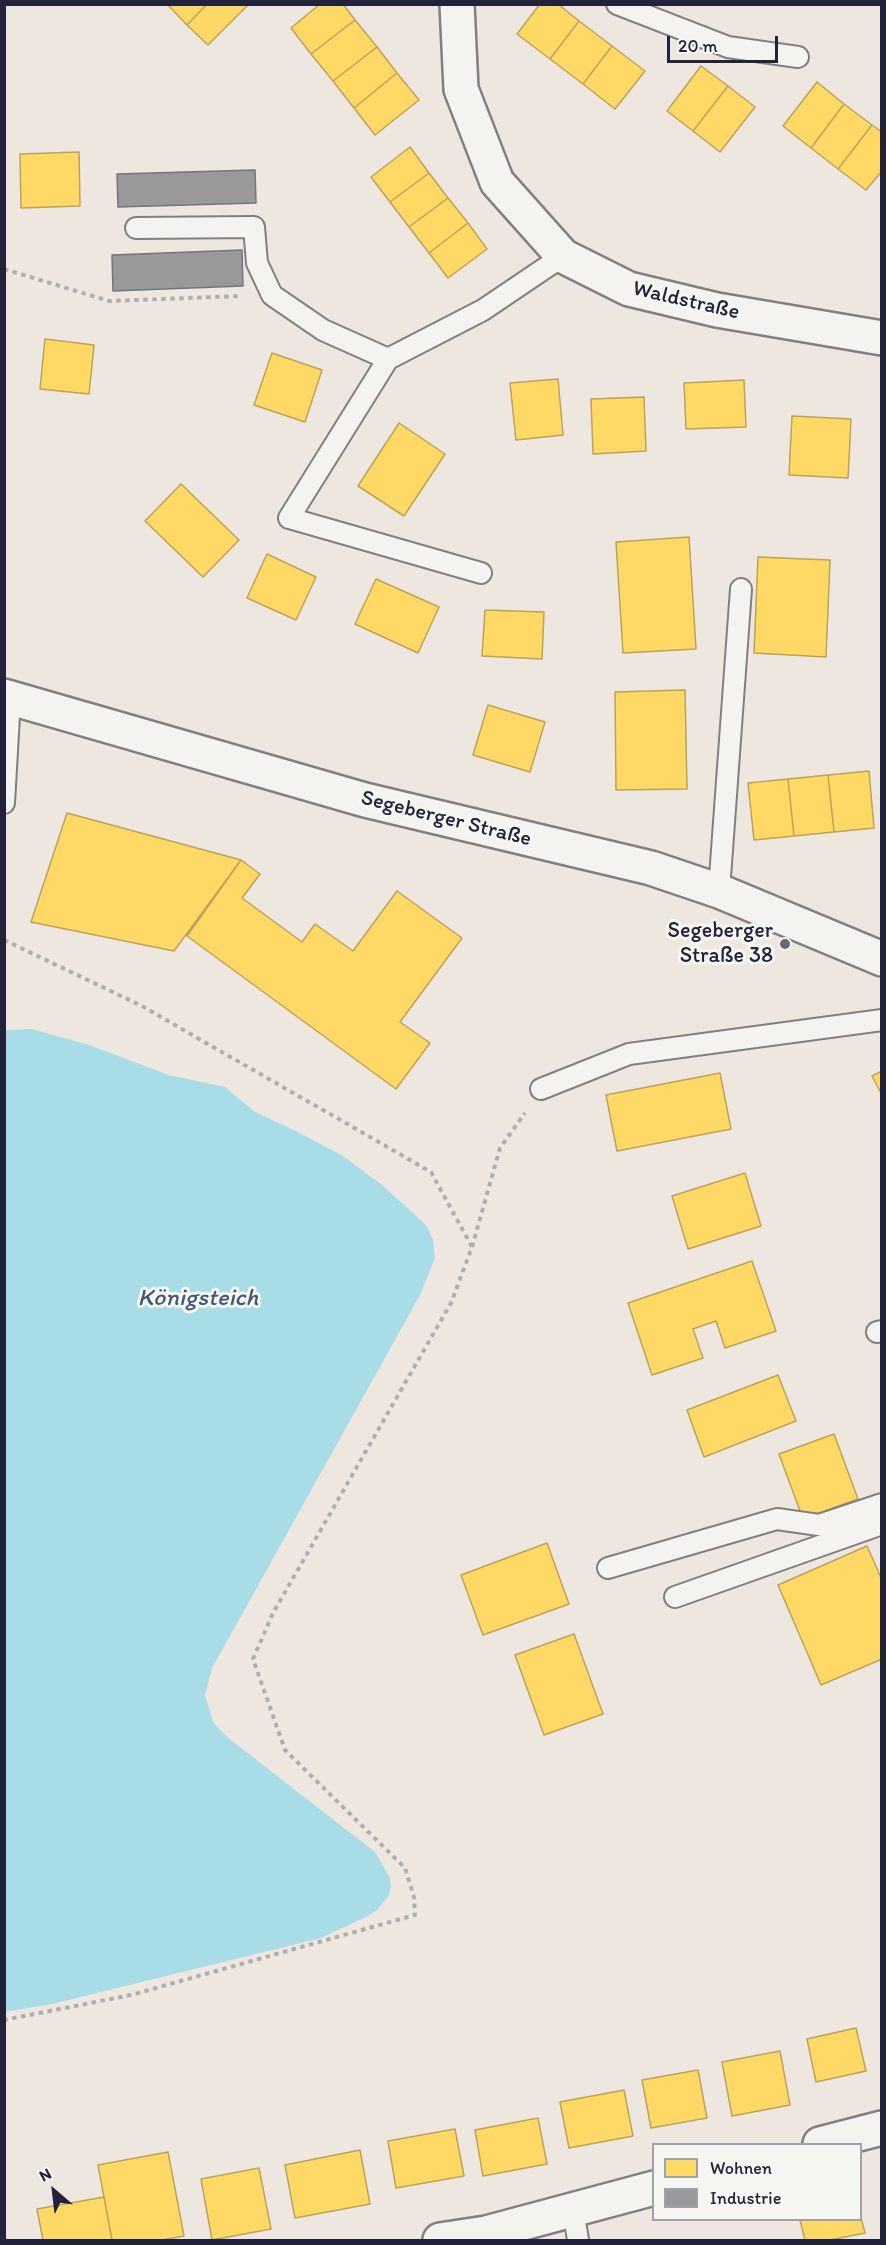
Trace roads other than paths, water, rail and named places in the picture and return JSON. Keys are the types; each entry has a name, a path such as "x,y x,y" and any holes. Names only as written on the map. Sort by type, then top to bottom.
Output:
{"street":[{"name":"Waldstraße","path":"457,4 461,89 498,183 563,256 629,289 717,310 882,338"},
{"name":"Segeberger Straße","path":"7,698 365,800 651,868 719,891 882,958"},
{"path":"826,2143 882,2128"},
{"path":"440,2241 486,2233 575,2225 652,2189"}],"lane":[{"path":"617,4 728,47 798,57"},
{"path":"136,228 254,227 257,263 272,295 323,330 388,359"},
{"path":"481,573 289,518 388,359 483,310 563,256"},
{"path":"719,891 741,589"},
{"path":"4,803 7,698"},
{"path":"541,1089 629,1054 882,1020"},
{"path":"608,1568 777,1519 819,1525 882,1504"},
{"path":"675,1597 882,1524"}],"water":[{"name":"Königsteich","path":"32,1029 89,1045 169,1075 225,1087 255,1112 343,1156 382,1185 426,1225 433,1240 435,1258 420,1295 212,1668 205,1695 213,1722 227,1737 375,1852 390,1878 389,1895 377,1910 368,1916 321,1938 52,2004 5,2012 4,1030"}],"place":[{"name":"Segeberger Straße 38","path":"785,944"}]}
